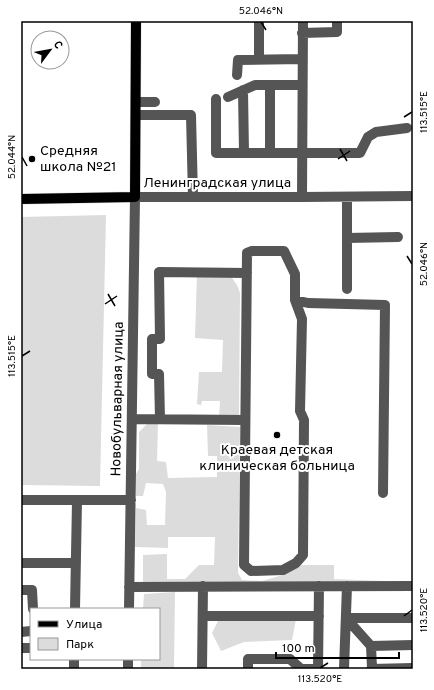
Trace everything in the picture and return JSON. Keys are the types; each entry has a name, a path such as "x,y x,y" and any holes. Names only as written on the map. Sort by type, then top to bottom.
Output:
{"main road":[{"name":"Новобульварная улица","path":"135,197 136,21"},
{"name":"Ленинградская улица","path":"21,199 135,197"}],"street":[{"path":"259,21 259,59"},
{"path":"302,21 302,197"},
{"path":"302,33 337,32 337,21"},
{"path":"237,76 238,60 302,59"},
{"path":"228,96 255,85 302,85"},
{"path":"270,85 270,153"},
{"path":"243,90 244,153"},
{"path":"216,99 216,153 360,153 368,137 376,132 407,128"},
{"path":"136,102 155,102"},
{"path":"136,115 191,115 193,197"},
{"name":"Ленинградская улица","path":"135,197 413,196"},
{"name":"Новобульварная улица","path":"129,608 135,197"},
{"path":"347,197 347,289"},
{"path":"347,238 398,237"},
{"path":"284,250 295,274 295,300 302,319 300,411 304,420 303,555 296,563 284,570 251,571 244,564 247,273 247,253 252,251 284,250"},
{"path":"160,419 159,374 152,374 152,338 160,339 159,272 247,273"},
{"path":"295,300 308,303 385,305 383,493"},
{"path":"132,419 245,420"},
{"path":"21,500 131,500"},
{"path":"75,608 77,500"},
{"path":"21,563 76,563"},
{"path":"202,669 203,586"},
{"path":"248,669 248,659 290,659 301,669 318,669 319,586"},
{"path":"344,669 347,586"},
{"path":"129,587 413,586"},
{"path":"21,590 32,590 33,608"},
{"path":"203,616 319,616"},
{"path":"346,618 413,618"},
{"path":"346,618 372,646 372,669 413,668"},
{"path":"372,646 413,645"}],"green space":[{"path":"106,215 100,486 21,485 21,217"},
{"path":"197,275 230,275 237,285 240,293 239,415 236,418 219,418 220,401 202,401 201,405 197,404 199,372 222,372 223,340 195,338"},
{"path":"149,422 158,423 157,461 166,462 168,478 217,477 217,456 208,456 207,425 240,427 238,573 242,580 262,581 286,574 302,565 334,565 334,579 385,581 385,584 143,584 143,555 167,554 167,579 185,579 199,565 214,565 215,537 168,537 168,548 135,547 136,508 146,510 147,525 165,525 166,492 163,484 146,483 143,496 136,496 136,474 139,469 139,432"},
{"path":"175,592 174,669 141,669 141,660 160,660 160,608 143,608 144,594"},
{"path":"296,619 292,640 244,642 221,651 212,633 218,621"}],"place":[{"name":"Средняя школа №21","path":"32,159"},
{"name":"Краевая детская клиническая больница","path":"277,435"}]}
